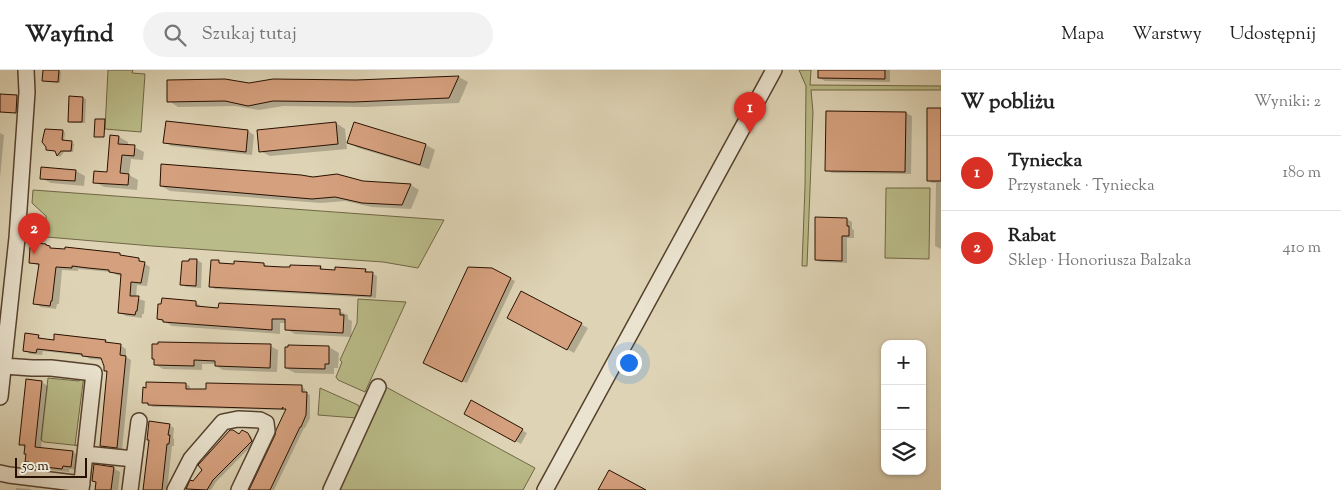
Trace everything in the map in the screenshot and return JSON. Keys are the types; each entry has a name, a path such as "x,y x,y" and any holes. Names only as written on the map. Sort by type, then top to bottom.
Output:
{"street":[{"path":"0,396 17,238 28,92 26,70"},
{"path":"545,490 774,70"},
{"path":"0,472 81,487 94,373 52,368 4,366"},
{"path":"331,490 378,387"},
{"path":"175,490 191,459 223,422 238,419 260,420 266,423 267,431 239,490"},
{"path":"130,490 139,421"},
{"path":"85,454 134,459"}],"green space":[{"path":"108,70 133,70 132,73 145,74 141,132 105,129"},
{"path":"799,70 811,70 810,85 941,86 941,90 811,90 813,112 807,266 802,266 806,86"},
{"path":"886,188 930,188 929,259 885,258"},
{"path":"33,190 444,220 418,268 383,262 47,237 46,216 32,203"},
{"path":"358,299 406,302 365,392 338,380 336,377 342,362 340,360 357,323"},
{"path":"80,375 84,375 75,445 82,446 44,442 41,440 48,378 79,381"},
{"path":"386,387 535,468 523,490 338,490"},
{"path":"320,388 358,405 360,409 357,418 318,415"}],"building":[{"path":"43,70 59,70 58,82 42,81"},
{"path":"818,70 885,70 885,79 818,78"},
{"path":"459,76 449,98 354,102 273,101 248,106 225,101 167,102 167,80 225,79 249,83 273,79 356,80"},
{"path":"0,94 17,95 16,113 0,112"},
{"path":"69,96 83,97 82,122 68,122"},
{"path":"927,108 941,108 941,181 927,181"},
{"path":"826,111 906,112 905,172 825,171"},
{"path":"95,119 105,119 104,137 94,137"},
{"path":"166,121 248,130 246,152 163,143"},
{"path":"336,122 338,144 259,152 257,130"},
{"path":"354,122 426,144 420,165 347,143"},
{"path":"45,129 63,130 62,140 72,141 71,151 61,151 57,156 55,151 46,150 42,142"},
{"path":"110,135 119,136 118,144 135,145 134,156 122,155 120,173 129,174 128,185 93,183 94,171 107,172"},
{"path":"161,164 313,177 337,174 363,181 411,184 402,205 362,203 335,197 312,199 160,186"},
{"path":"41,167 76,170 75,181 40,179"},
{"path":"815,217 847,218 849,236 842,236 842,261 815,260"},
{"path":"36,243 46,244 50,248 65,249 65,247 120,253 120,255 139,258 139,261 145,262 141,283 131,282 130,296 139,296 135,315 118,313 121,274 109,272 109,270 72,266 72,268 56,267 50,306 33,304 39,264 29,263 30,247 35,247"},
{"path":"189,259 197,259 196,286 180,285 182,261 189,261"},
{"path":"211,260 219,260 219,263 234,264 234,261 264,263 264,266 321,266 320,269 335,270 335,267 366,269 365,272 373,272 371,296 209,287"},
{"path":"468,267 492,268 511,278 462,382 423,363"},
{"path":"521,291 582,323 567,350 507,318"},
{"path":"162,298 196,301 196,306 218,308 219,303 340,309 340,315 344,315 343,333 285,330 285,319 272,319 272,330 163,322 163,320 157,319 158,304 161,304"},
{"path":"25,333 39,335 38,338 54,340 54,334 106,340 105,342 121,344 120,355 126,356 117,448 100,446 107,371 104,371 101,358 37,349 36,353 23,351"},
{"path":"158,342 271,344 270,368 215,366 215,361 194,360 194,366 154,365 152,344 158,344"},
{"path":"288,345 329,346 329,364 325,364 325,369 285,368 285,347 288,347"},
{"path":"26,379 42,381 35,447 73,451 71,467 63,466 62,469 28,465 29,462 25,462 25,445 19,445"},
{"path":"146,382 186,383 186,389 206,389 206,383 302,385 302,392 307,392 306,415 270,490 249,490 286,409 148,405 148,403 142,403 143,387 146,388"},
{"path":"471,400 523,429 515,442 464,414"},
{"path":"149,421 170,424 162,490 143,490 149,440 147,440"},
{"path":"230,430 239,434 242,430 248,433 252,441 213,480 207,490 186,489 190,480 193,481 202,470 198,465"},
{"path":"94,464 114,467 111,490 95,490 96,482 92,481"},
{"path":"609,470 646,490 598,490"}],"place":[{"name":"Tyniecka","path":"750,133"},
{"name":"Rabat","path":"34,254"}]}
